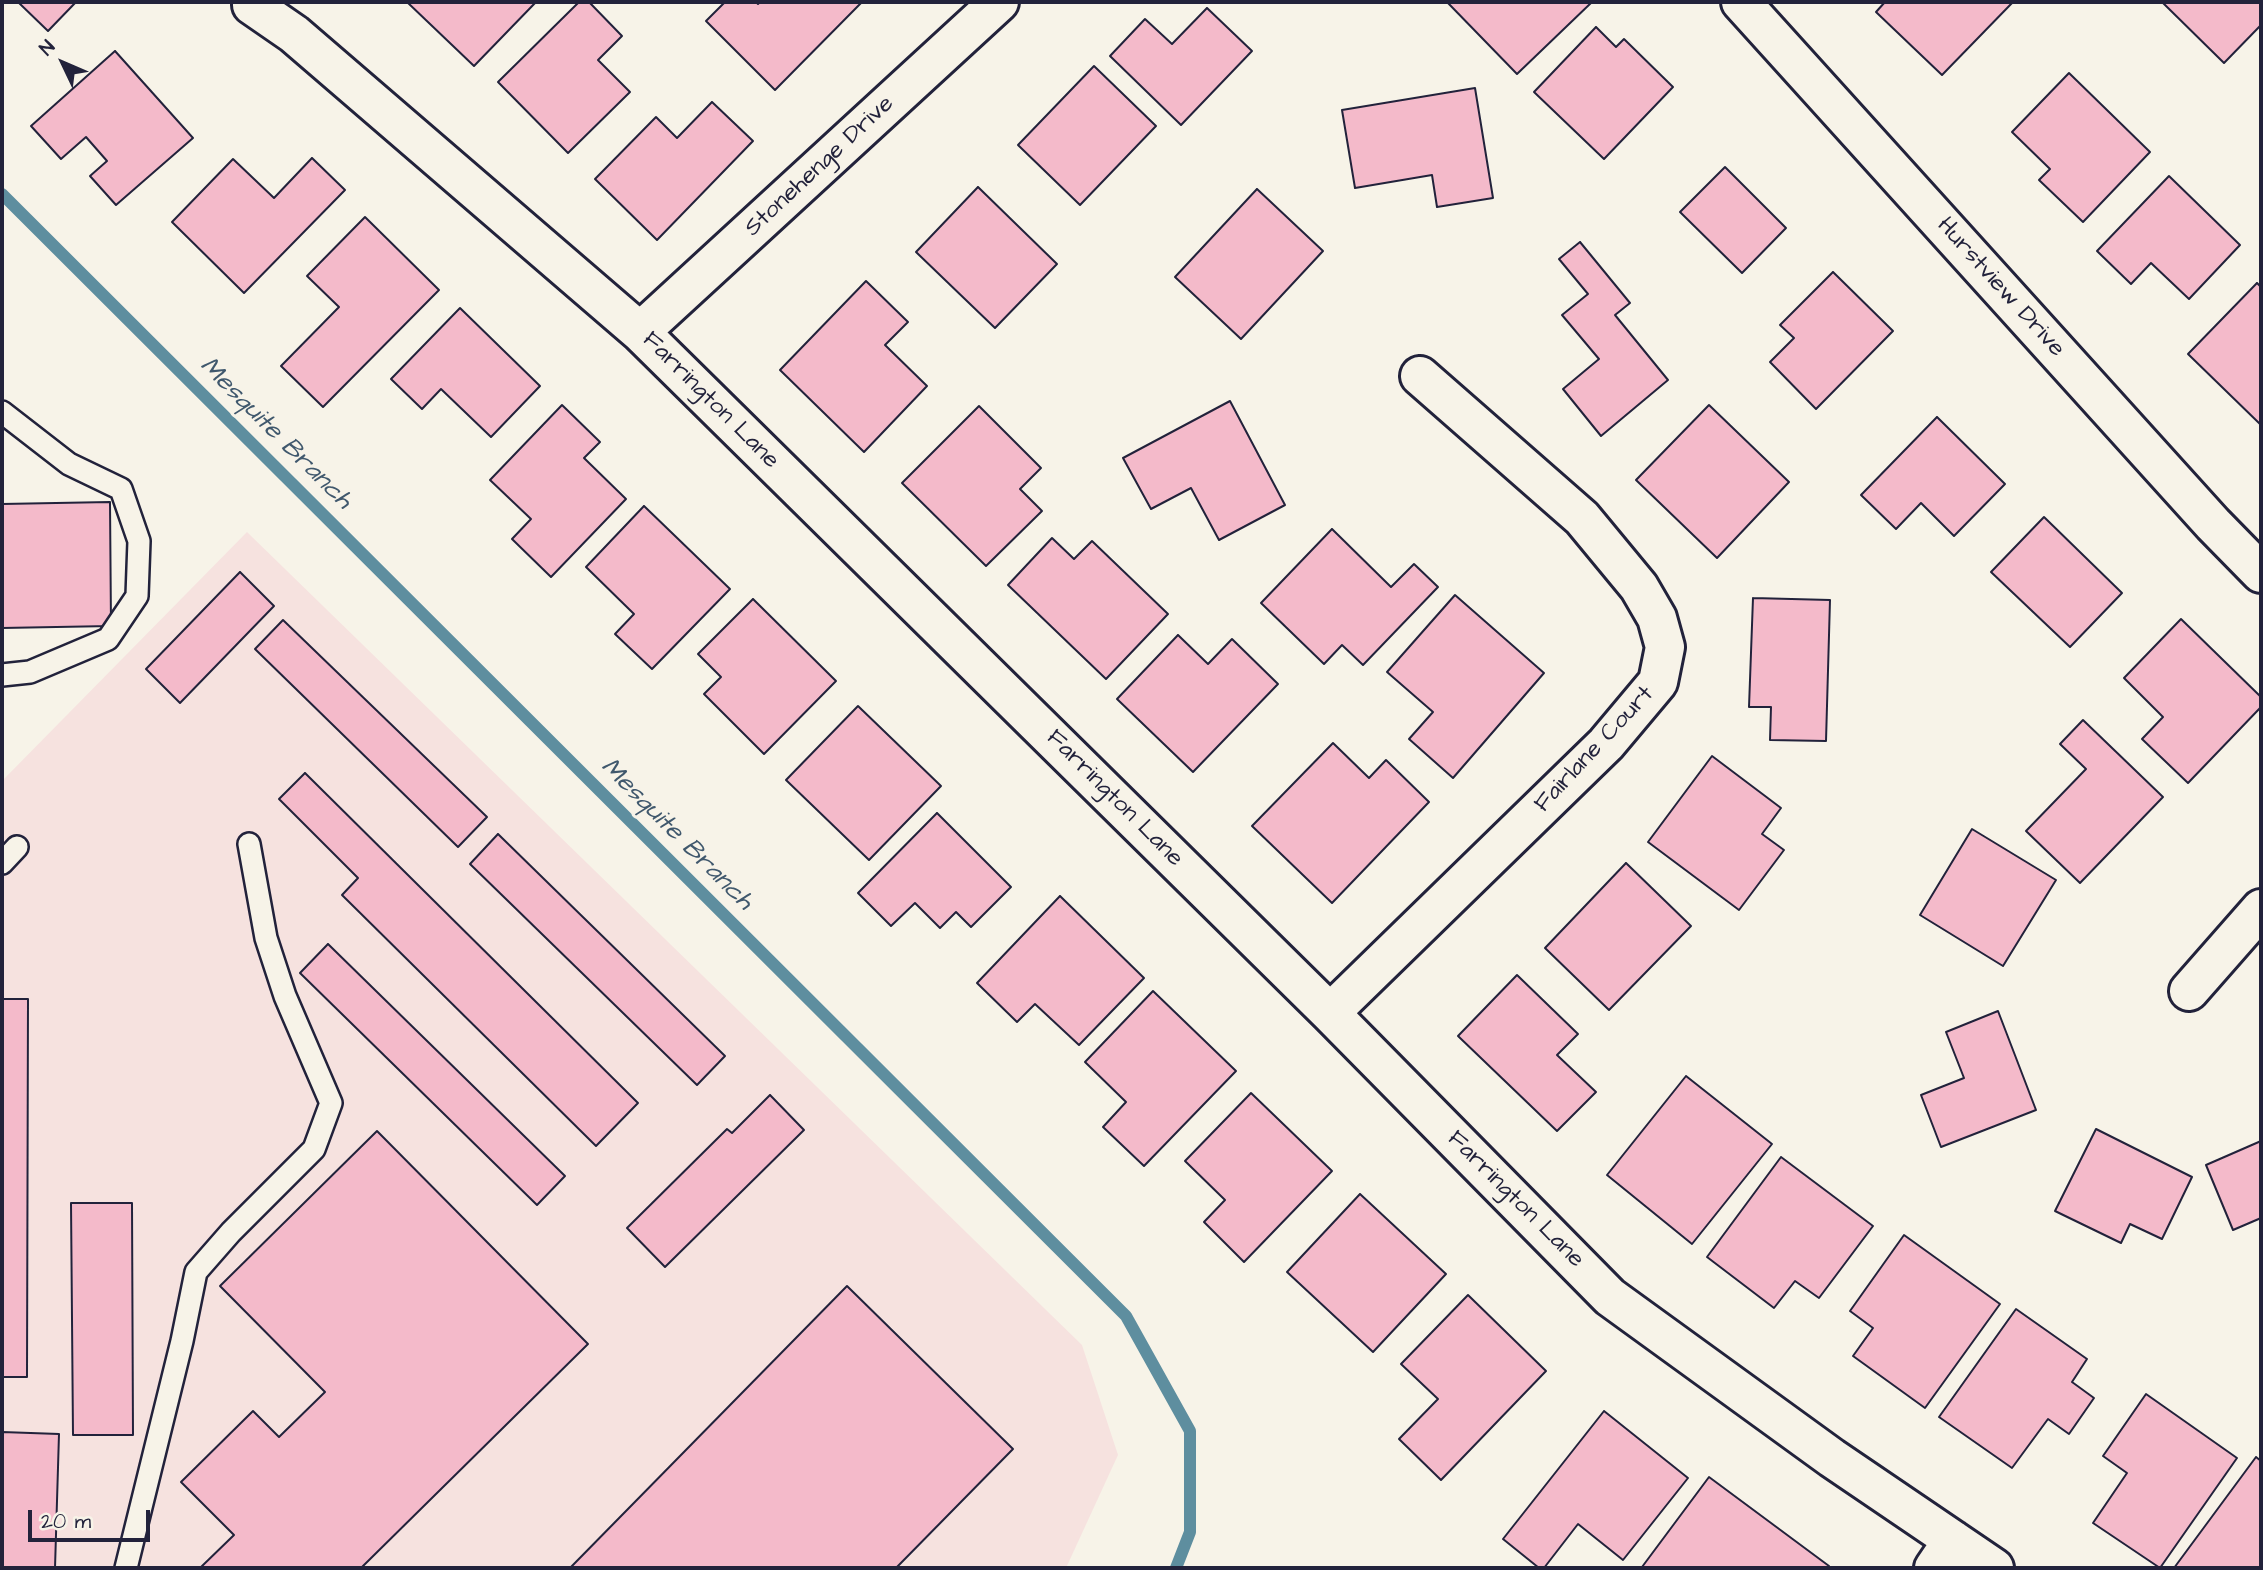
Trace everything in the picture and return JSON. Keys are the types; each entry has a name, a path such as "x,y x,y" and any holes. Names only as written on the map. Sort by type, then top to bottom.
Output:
{"street":[{"name":"Stonehenge Drive","path":"640,332 999,2"},
{"name":"Farrington Lane","path":"253,3 293,34 640,332 1330,1013 1610,1297 1832,1458 1944,1554 1994,1568"},
{"name":"Hurstview Drive","path":"1748,4 2213,524 2261,573"},
{"name":"Fairlane Court","path":"1330,1013 1606,744 1658,682 1665,647 1657,618 1639,587 1582,518 1420,376"},
{"path":"2189,991 2261,908"}],"lane":[{"path":"2,412 69,464 121,489 139,541 137,596 108,639 30,672 2,675"},
{"path":"126,1568 196,1272 231,1232 314,1149 331,1103 285,996 265,938 249,844"},
{"path":"2,863 17,847"}],"shaded area":[{"path":"247,532 1082,1345 1118,1455 1066,1568 2,1568 2,781"}],"building":[{"path":"18,2 76,2 48,31"},
{"path":"407,2 536,2 474,66"},
{"path":"579,2 589,2 622,36 598,60 630,92 568,153 498,82"},
{"path":"725,2 862,2 775,90 706,21"},
{"path":"1447,2 1592,2 1517,74"},
{"path":"1885,2 2013,2 1942,75 1876,12"},
{"path":"2162,2 2261,2 2261,25 2224,63"},
{"path":"1207,8 1252,51 1181,125 1110,56 1145,19 1172,44"},
{"path":"1596,27 1616,47 1624,39 1673,87 1604,159 1534,92"},
{"path":"115,51 193,138 116,205 90,176 107,161 86,137 61,159 31,126"},
{"path":"1094,66 1156,126 1080,205 1018,145"},
{"path":"2069,73 2150,152 2083,222 2039,180 2050,169 2012,132"},
{"path":"1475,88 1493,198 1437,207 1432,175 1355,188 1342,110"},
{"path":"712,102 753,141 657,240 595,179 656,117 677,138"},
{"path":"312,158 345,190 244,293 172,222 233,159 274,198"},
{"path":"1725,167 1786,228 1742,273 1680,212"},
{"path":"2169,176 2240,245 2189,299 2151,263 2131,284 2097,251"},
{"path":"978,187 1057,264 995,328 916,252"},
{"path":"1257,189 1323,251 1241,339 1175,277"},
{"path":"365,217 439,290 323,407 281,366 339,307 307,276"},
{"path":"1580,242 1630,303 1615,315 1668,380 1601,436 1563,389 1599,359 1562,315 1588,294 1559,259"},
{"path":"1833,272 1893,331 1816,409 1770,362 1794,338 1780,325"},
{"path":"866,281 908,322 885,345 927,386 864,452 780,370"},
{"path":"2257,283 2261,287 2261,425 2188,354"},
{"path":"460,308 540,386 491,437 441,389 422,409 391,379"},
{"path":"1230,401 1285,505 1219,540 1191,488 1151,509 1123,458"},
{"path":"562,405 600,442 584,458 626,499 551,577 512,539 531,519 490,480"},
{"path":"1709,405 1789,482 1717,558 1636,480"},
{"path":"979,406 1041,468 1020,489 1042,511 986,566 902,483"},
{"path":"1937,417 2005,484 1954,536 1921,503 1896,529 1861,495"},
{"path":"110,502 111,626 2,628 2,504"},
{"path":"644,506 730,589 652,669 615,634 634,614 586,567"},
{"path":"2044,517 2122,593 2070,647 1991,572"},
{"path":"1332,529 1391,587 1414,564 1438,587 1363,665 1342,645 1324,664 1261,603"},
{"path":"1052,538 1074,559 1092,541 1168,614 1106,679 1008,585"},
{"path":"240,572 274,606 180,703 146,669"},
{"path":"1455,595 1544,673 1453,778 1409,739 1433,712 1387,672"},
{"path":"1753,598 1830,600 1826,741 1770,740 1771,707 1749,707"},
{"path":"753,599 836,681 764,754 704,694 721,677 698,654"},
{"path":"2181,619 2261,697 2261,707 2188,783 2142,739 2163,717 2124,678"},
{"path":"283,620 487,817 458,847 255,649"},
{"path":"1178,635 1208,664 1232,639 1278,684 1193,772 1117,699"},
{"path":"858,706 941,786 869,860 786,780"},
{"path":"2083,720 2163,797 2080,883 2026,831 2086,769 2060,744"},
{"path":"1333,743 1369,778 1386,760 1429,802 1332,903 1252,826"},
{"path":"1712,756 1781,808 1762,834 1784,850 1739,910 1648,842"},
{"path":"305,773 638,1103 596,1146 342,895 358,878 279,799"},
{"path":"937,813 1011,887 971,927 956,912 940,928 915,903 891,926 858,893"},
{"path":"1972,829 2056,880 2003,966 1920,915"},
{"path":"498,834 725,1056 697,1085 470,864"},
{"path":"1626,863 1691,926 1609,1010 1545,948"},
{"path":"1060,896 1144,978 1079,1045 1035,1004 1017,1022 977,983"},
{"path":"328,944 565,1176 537,1205 300,973"},
{"path":"1517,975 1578,1034 1557,1055 1596,1092 1557,1131 1458,1036"},
{"path":"1153,991 1236,1071 1144,1166 1103,1127 1126,1102 1085,1062"},
{"path":"2,999 28,999 27,1377 2,1377"},
{"path":"1998,1011 2036,1110 1941,1147 1921,1095 1964,1078 1946,1032"},
{"path":"1686,1076 1772,1144 1692,1244 1607,1175"},
{"path":"1251,1093 1332,1171 1244,1262 1204,1222 1225,1200 1185,1161"},
{"path":"770,1095 804,1130 665,1267 627,1228 727,1129 732,1133"},
{"path":"2096,1129 2192,1177 2162,1239 2130,1224 2121,1243 2055,1211"},
{"path":"377,1131 588,1344 361,1568 200,1568 234,1535 181,1482 253,1411 279,1437 325,1392 220,1286"},
{"path":"2261,1141 2261,1218 2233,1230 2206,1165"},
{"path":"1781,1157 1873,1226 1819,1298 1795,1281 1774,1308 1707,1257"},
{"path":"1360,1194 1446,1274 1373,1352 1287,1272"},
{"path":"71,1203 132,1203 133,1435 73,1435"},
{"path":"1904,1235 2000,1304 1925,1408 1853,1356 1873,1328 1850,1311"},
{"path":"847,1286 1013,1449 896,1568 570,1568"},
{"path":"1468,1295 1546,1371 1441,1480 1399,1439 1438,1399 1401,1364"},
{"path":"2016,1309 2087,1359 2072,1382 2094,1398 2069,1434 2048,1419 2012,1468 1939,1417"},
{"path":"2146,1394 2237,1458 2160,1568 2093,1523 2127,1473 2103,1456"},
{"path":"1604,1411 1688,1478 1623,1560 1578,1524 1544,1568 1539,1568 1503,1539"},
{"path":"2,1432 59,1434 55,1568 2,1568"},
{"path":"2256,1457 2261,1461 2261,1568 2174,1568"},
{"path":"1709,1477 1829,1566 1828,1568 1642,1567"}],"waterway":[{"name":"Mesquite Branch","path":"2,194 1126,1316 1190,1431 1190,1532 1176,1568"}]}
